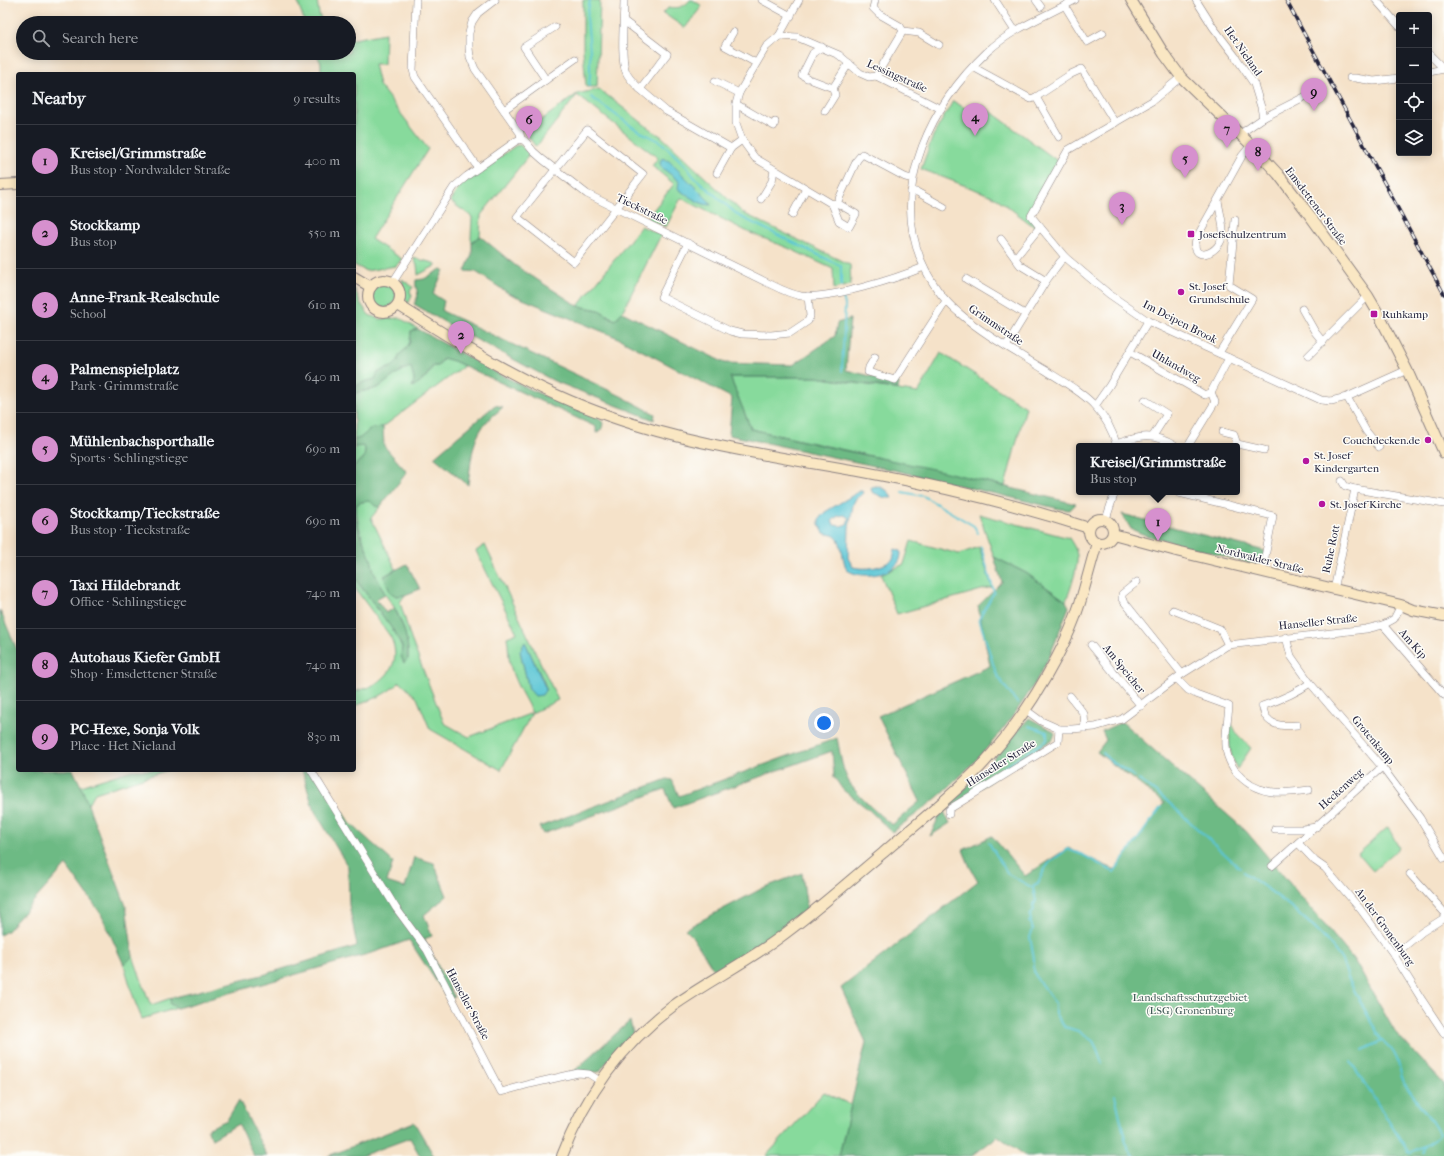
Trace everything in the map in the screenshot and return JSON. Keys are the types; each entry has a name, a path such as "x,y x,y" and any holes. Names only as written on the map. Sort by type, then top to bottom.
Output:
{"main road":[{"name":"Emsdettener Straße","path":"1131,0 1164,54 1182,77 1251,145 1278,174 1368,296 1407,370 1444,453"},
{"path":"0,185 16,184"},
{"path":"356,278 371,287"},
{"path":"383,280 393,282 400,290 401,295 398,305 395,309 386,312 376,310 369,302 368,292 371,287 374,283 383,280"},
{"path":"398,305 464,347 513,375 552,394 610,417 686,438 723,446 960,492 1089,528"},
{"path":"1106,519 1113,526 1113,534 1108,542 1097,542 1091,538 1089,528 1094,520 1106,519"},
{"name":"Nordwalder Straße","path":"1113,534 1334,590 1401,605 1444,610"},
{"path":"565,1155 582,1112 600,1081 631,1043 656,1020 688,996 754,956 795,926 936,807 982,764 1026,710 1057,657 1075,617 1097,542"},
{"name":"Nordwalder Straße","path":"1401,605 1414,610 1444,616"}],"street":[{"path":"416,0 415,77 478,168"},
{"name":"Tieckstraße","path":"495,0 478,13 472,22 469,32 469,48 474,69 520,133 521,139 525,141 537,155 581,190 617,209 793,294 808,296 856,289 914,272 924,267"},
{"path":"624,0 624,66 626,74 640,89 666,111 731,148"},
{"path":"762,0 791,16"},
{"path":"799,0 780,36 766,47 739,93 736,104 736,123 742,140 755,158 806,189 835,204 857,160 862,154 905,177 912,179"},
{"path":"875,0 873,8 879,14 900,26 903,31"},
{"path":"995,0 1015,31"},
{"path":"1036,0 1041,7"},
{"name":"Grimmstraße","path":"1075,0 1015,31 990,50 973,67 941,109 922,145 917,160 912,179 911,219 914,238 924,267 930,280 946,301 970,322 1059,379 1095,406 1106,420 1116,443"},
{"name":"Het Nieland","path":"1196,0 1213,27 1254,84 1263,118"},
{"path":"1376,0 1396,23"},
{"path":"1065,6 1087,42 1103,33"},
{"path":"624,21 667,54 640,89"},
{"path":"546,80 524,47 555,27"},
{"path":"903,31 919,32 939,45"},
{"path":"876,76 903,31"},
{"path":"733,32 725,46 756,63"},
{"name":"Lessingstraße","path":"780,36 797,37 839,54 860,73 869,77 876,76 941,109"},
{"path":"822,47 814,53 802,75 833,88"},
{"path":"1432,57 1444,69"},
{"path":"504,110 575,59"},
{"path":"825,111 835,95 833,88 849,63"},
{"path":"973,67 1031,99 1071,74 1082,69 1115,123 1152,101 1182,77"},
{"path":"1432,71 1444,69"},
{"path":"1350,78 1374,81 1396,78"},
{"path":"715,81 739,93"},
{"path":"1240,134 1263,118 1312,93"},
{"path":"1036,97 1059,137"},
{"path":"736,104 774,126 776,122"},
{"name":"Im Deipen Brook","path":"1115,123 1068,150 1031,216 1065,257 1109,294 1148,321 1321,400 1331,401 1347,398 1407,370"},
{"path":"587,130 643,174 617,209 574,262 517,217 554,169 587,130"},
{"path":"393,282 454,187 478,168 521,139"},
{"path":"717,173 731,148 742,140"},
{"path":"1218,200 1222,225 1222,236 1212,252 1202,254 1197,250 1196,240 1242,156 1251,145"},
{"path":"762,199 772,181 774,170"},
{"path":"792,215 806,189"},
{"path":"911,192 917,192 944,207"},
{"path":"1219,353 1252,299 1229,285 1235,220"},
{"path":"1015,258 1040,227"},
{"path":"1001,239 1020,265 1046,281"},
{"path":"688,243 661,297 730,332 771,335 790,333 808,321 810,316 808,296"},
{"path":"1006,346 1046,281 1065,257"},
{"path":"966,279 1025,314"},
{"path":"1308,356 1368,296"},
{"path":"875,356 868,372 895,380 946,301"},
{"path":"1302,309 1315,332 1323,342"},
{"path":"1095,406 1109,386 1148,321"},
{"name":"Uhlandweg","path":"1130,352 1205,395 1211,392"},
{"path":"1190,443 1215,402 1211,392 1229,358"},
{"path":"1347,398 1366,432 1379,447"},
{"path":"1145,400 1167,414 1153,436"},
{"path":"1222,432 1234,435 1236,443"},
{"path":"1122,443 1138,437 1153,436 1170,443"},
{"path":"1240,446 1264,450"},
{"path":"1342,481 1345,486 1355,489 1444,504"},
{"name":"Ruhe Rott","path":"1334,590 1355,489"},
{"path":"1106,519 1113,495"},
{"path":"1205,495 1273,516 1262,572"},
{"path":"1137,582 1122,594 1122,599 1188,690 1229,706 1225,748 1231,766 1243,781 1260,790 1285,794 1309,790"},
{"name":"Hanseller Straße","path":"1026,710 1041,721 1059,729 1085,728 1122,719 1179,677 1228,645 1286,637 1366,629 1383,625 1394,619 1401,605"},
{"path":"1173,610 1220,629 1228,645"},
{"name":"Am Kip","path":"1383,625 1444,696"},
{"name":"Grotenkamp","path":"1286,637 1291,656 1310,683 1382,767 1420,818 1444,858"},
{"name":"Am Speicher","path":"1091,645 1141,706"},
{"path":"1297,725 1286,726 1273,723 1266,717 1262,706 1298,692 1310,683"},
{"path":"1070,696 1084,714 1085,728"},
{"name":"Hanseller Straße","path":"948,814 949,810 952,808 1058,742 1059,729"},
{"name":"Heckenweg","path":"1272,866 1382,767"},
{"name":"Hanseller Straße","path":"312,772 396,908 427,950 501,1092 578,1073 589,1074 600,1081"},
{"path":"1275,829 1303,829 1316,827"},
{"name":"An der Gronenburg","path":"1298,843 1315,862 1325,868 1361,910 1394,955 1444,1033"},
{"path":"1410,874 1444,912"},
{"path":"1394,955 1422,932 1444,918"}],"green space":[{"path":"297,0 317,0 320,16 303,16"},
{"path":"583,0 600,0 597,87 586,87 583,50"},
{"path":"690,0 693,0 702,6 685,28 663,13 669,7 681,7"},
{"path":"385,33 384,64 374,64 379,85 428,149 371,239 402,259 396,266 366,271 356,266 356,72 321,72 320,60 356,60 356,39"},
{"path":"599,89 661,136 743,213 850,265 851,285 834,289 833,269 788,248 748,232 681,198 666,227 647,218 674,184 652,166 658,158 577,95 536,147 525,132 577,94"},
{"path":"953,101 975,114 982,105 1059,162 1030,213 1036,228 995,197 921,169 933,136"},
{"path":"520,145 530,154 481,215 480,236 472,242 472,217 450,201 461,185 515,146"},
{"path":"641,226 661,235 622,312 615,320 599,310 578,306"},
{"path":"480,236 516,266 578,306 599,310 615,320 622,312 725,363 793,365 835,336 837,323 850,319 846,370 899,383 898,389 816,377 730,377 751,429 942,471 1076,504 1070,510 1060,509 898,471 729,435 732,398 616,337 508,293 476,272 465,271 472,255 472,242"},
{"path":"413,258 437,265 418,275 417,265"},
{"path":"441,269 444,270 433,294 444,301 442,311 621,396 655,414 654,420 554,381 451,326 414,304 418,294 416,280 424,279"},
{"path":"402,279 413,287 410,291 412,296 408,304 404,296"},
{"path":"384,284 393,287 396,296 393,305 384,308 375,305 372,296 375,287"},
{"path":"356,293 361,304 369,315 379,319 400,318 418,329 411,331 410,342 406,349 399,355 398,361 392,367 385,369 375,379 356,386"},
{"path":"418,329 489,369 538,393 599,418 603,423 602,429 596,433 596,427 454,361 443,358 438,366 433,366 429,373 419,383 412,387 414,380 411,367 398,373 379,387 356,393 356,387 358,385 375,379 378,372 392,367 398,361 399,355 406,349 410,342 411,331"},
{"path":"941,353 1026,407 1005,486 751,429 730,377 816,377 918,393"},
{"path":"443,358 464,366 383,427 372,428 360,439 356,440 356,393 379,387 406,368 411,367 414,380 413,386 425,378 433,366 438,366"},
{"path":"495,405 503,407 486,422 476,439 472,454 468,485 434,457"},
{"path":"383,427 384,446 407,472 380,507 375,506 370,501 361,502 356,505 356,464 364,458 365,450 364,446 356,447 356,439 360,438 372,428"},
{"path":"364,445 365,450 364,458 356,464 356,447"},
{"path":"370,501 375,506 380,507 371,518 396,569 384,576 396,596 405,595 400,602 411,639 444,723 469,737 532,713 501,770 430,729 417,698 400,682 378,697 356,705 356,691 370,687 382,680 387,675 391,669 395,657 395,650 390,636 356,590 356,580 396,634 402,647 401,656 404,663 408,659 408,646 400,619 374,572 371,559 360,532 357,520 356,505 361,502"},
{"path":"979,514 1069,538 1076,550 1077,565 1066,601 1026,573 994,557"},
{"path":"1122,514 1265,551 1261,566 1145,535 1131,529"},
{"path":"356,519 360,534 371,559 374,572 385,594 376,599 386,613 394,608 405,632 408,645 408,659 404,663 401,656 402,647 396,634 356,580"},
{"path":"911,541 959,554 979,547 992,587 897,614 881,575 904,564"},
{"path":"485,545 558,700 532,713 518,685 510,664 507,637 517,633 476,551","holes":["525,643 546,689 529,689 520,651"]},
{"path":"994,557 1026,573 1066,601 1069,607 1050,655 1028,694 1002,731 957,780 928,805 892,832 868,809 843,790 834,777 832,751 673,808 665,789 543,834 539,827 667,779 672,780 679,796 837,738 843,768 850,784 867,803 892,825 920,801 878,716 990,666 978,606 1002,582"},
{"path":"407,564 420,589 405,595 396,596 390,592 384,576"},
{"path":"0,610 16,647 16,772 74,772 81,786 126,906 133,956 124,965 101,914 66,865 7,931 0,935"},
{"path":"1029,718 1055,733 1053,739 944,812 950,823 930,836 941,812 982,772"},
{"name":"Landschaftsschutzgebiet (LSG) Gronenburg","path":"1122,722 1246,831 1354,960 1395,1032 1444,1084 1444,1156 1026,1156 998,1136 972,1156 839,1156 866,1042 841,988 978,881 963,850 992,836 1025,876 1068,848 1115,870 1164,803 1097,752 1106,740 1102,731"},
{"path":"1231,722 1237,734 1251,748 1237,769 1230,746"},
{"path":"126,772 162,772 95,793 87,806 81,786"},
{"path":"303,772 315,772 350,823 393,862 387,882 405,888 414,857 434,863 447,896 424,915 432,936 424,939 454,997 449,1001 409,940 375,952 177,1008 170,1004 171,998 266,974 357,946 349,905 348,867 313,808"},
{"path":"1388,827 1399,848 1373,871 1358,854"},
{"path":"802,873 807,910 772,936 716,973 692,936 685,929 763,888"},
{"path":"133,956 151,1005 171,998 171,1004 177,1008 142,1019 135,1002 124,965"},
{"path":"630,1021 633,1033 599,1072 572,1073"},
{"path":"824,1092 851,1105 839,1156 766,1156"},
{"path":"239,1100 267,1156 254,1156 238,1124 212,1139 207,1129 227,1120"},
{"path":"414,1122 434,1156 420,1156 410,1138 361,1156 328,1156"}],"water":[{"path":"662,158 669,161 708,200 711,205 698,202 678,189 679,181 661,167 660,163"},
{"path":"877,486 890,493 892,498 885,498 872,492 871,488"},
{"path":"862,491 863,493 855,500 853,505 849,528 848,558 853,567 874,568 893,559 895,549 901,551 898,563 888,571 874,575 859,575 847,570 840,543 833,535 824,533 819,524 819,519 825,512","holes":["844,515 849,518 847,524 841,526 834,525 832,521 838,516"]},
{"path":"525,642 546,689 542,695 535,696 529,689 520,651"}],"waterway":[{"path":"589,86 590,51 587,17 590,0"},
{"path":"591,97 637,130 661,142 686,166 694,177 739,216 841,266 841,286"},
{"path":"842,371 845,305 843,297"},
{"path":"902,492 923,496 974,526 978,533"},
{"path":"981,547 994,592 979,619 996,673 1018,704"},
{"path":"1005,767 1047,740 1047,732 1029,726"},
{"path":"1103,753 1108,759 1135,777"},
{"path":"1139,780 1166,800 1240,868"},
{"path":"1102,1063 1093,1041 1078,1031 1065,1027 1059,1020 1055,1013 1055,1003 1037,979 1034,971 1034,959 1030,937 1033,929 1029,922 1031,920 1030,916 1034,910 1033,906 1036,901 1033,888 1034,885 1038,883 1049,863 1067,849 1083,855 1114,872 1161,807"},
{"path":"989,843 1008,874 1033,888"},
{"path":"1243,872 1296,911 1321,934 1341,959 1349,979 1382,1041 1395,1054 1404,1083 1428,1115 1439,1134 1438,1137 1424,1146 1423,1152"},
{"path":"1363,1050 1382,1041"},
{"path":"1351,1062 1409,1153 1424,1146"},
{"path":"1115,1095 1127,1147 1133,1156"}],"railway":[{"path":"1286,0 1444,294"}],"place":[{"name":"PC-Hexe, Sonja Volk","path":"1314,111"},
{"name":"Palmenspielplatz","path":"975,136"},
{"name":"Stockkamp/Tieckstraße","path":"529,139"},
{"name":"Taxi Hildebrandt","path":"1227,148"},
{"name":"Autohaus Kiefer GmbH","path":"1258,171"},
{"name":"Mühlenbachsporthalle","path":"1185,178"},
{"name":"Anne-Frank-Realschule","path":"1122,225"},
{"name":"Josefschulzentrum","path":"1191,234"},
{"name":"St. Josef Grundschule","path":"1181,292"},
{"name":"Ruhkamp","path":"1374,314"},
{"name":"Stockkamp","path":"461,354"},
{"name":"Couchdecken.de","path":"1428,440"},
{"name":"St. Josef Kindergarten","path":"1306,461"},
{"name":"St. Josef Kirche","path":"1322,504"},
{"name":"Kreisel/Grimmstraße","path":"1158,541"}]}
